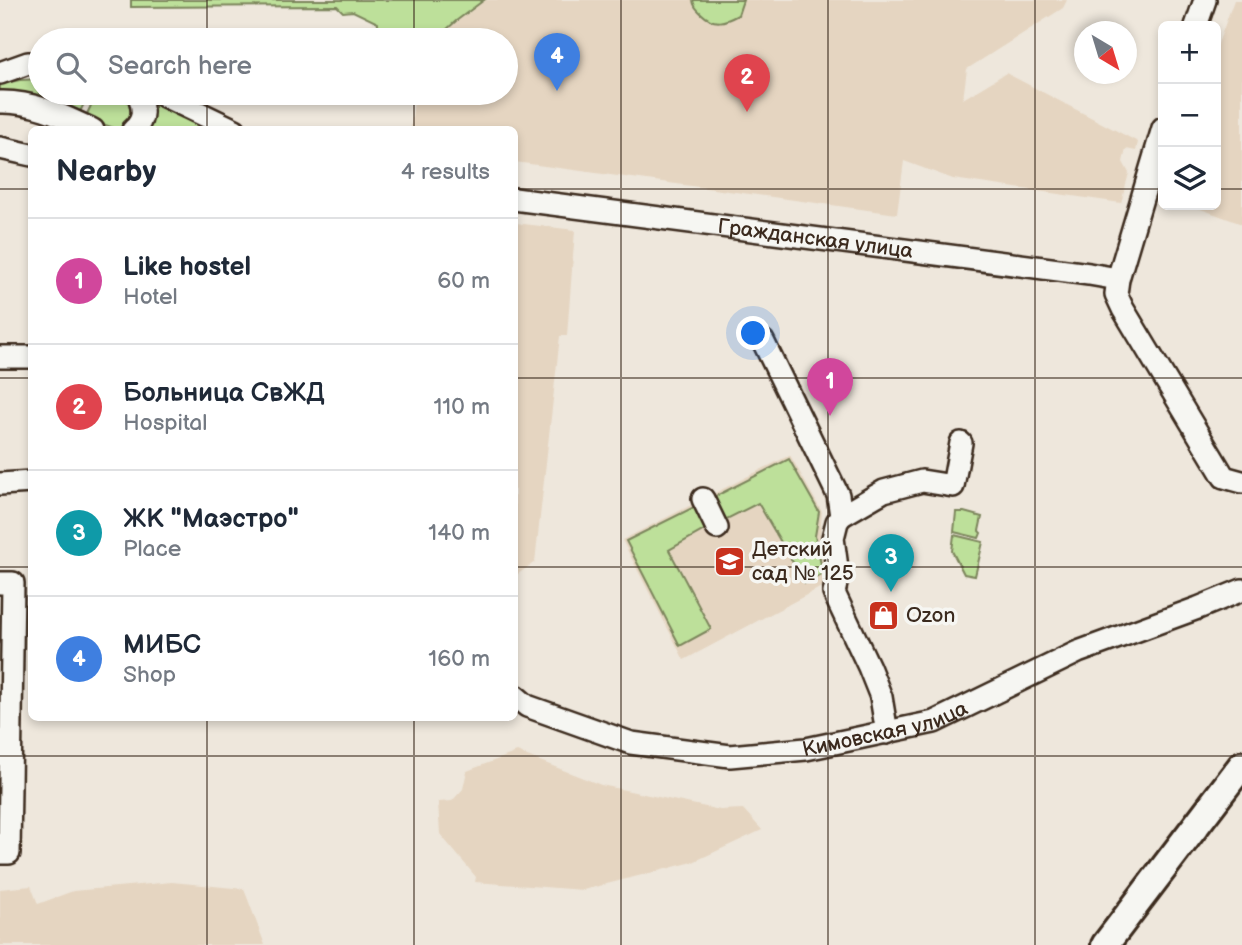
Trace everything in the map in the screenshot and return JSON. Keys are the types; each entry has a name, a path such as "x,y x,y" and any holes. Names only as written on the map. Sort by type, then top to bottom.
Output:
{"main road":[{"path":"1105,945 1242,765"}],"street":[{"path":"1198,21 1205,0"},
{"path":"0,59 28,62"},
{"path":"0,73 28,65"},
{"path":"0,102 28,105"},
{"path":"30,105 47,109 84,126"},
{"path":"138,126 142,105"},
{"path":"183,105 226,126"},
{"path":"1158,145 1115,294 1224,477 1242,482"},
{"path":"0,148 28,154"},
{"name":"Гражданская улица","path":"518,200 1118,279"},
{"path":"763,341 838,495 841,516"},
{"path":"0,357 28,357"},
{"path":"887,733 881,697 870,667 834,593 838,575 833,538 837,522 841,516 884,491 922,481 953,486 961,443"},
{"path":"0,484 28,482"},
{"path":"703,499 717,528"},
{"path":"0,583 13,583 9,853 0,853"},
{"name":"Кимовская улица","path":"518,698 527,706 631,743 730,756 806,749 934,722 1078,652 1242,590"}],"shaded area":[{"path":"484,0 1067,0 1063,8 967,69 963,99 1006,73 1138,142 1136,151 1126,149 1123,162 1129,173 1121,203 953,179 904,161 897,214 518,162 518,126 411,126 414,105 518,105 518,28 448,28"},
{"path":"1234,0 1242,0 1242,224 1204,210 1221,210 1221,35"},
{"path":"518,223 575,230 567,336 560,336 535,562 518,574"},
{"name":"Детский сад № 125","path":"790,455 822,512 820,536 831,582 684,660 622,540"},
{"path":"517,752 601,785 720,810 743,809 762,830 693,862 583,890 475,882 476,877 440,834 438,802 452,801 463,789 467,771"},
{"path":"172,882 244,889 265,945 0,945 0,889 31,886 38,904 73,891"}],"green space":[{"path":"131,0 484,0 448,28 378,28 378,23 353,11 343,12 337,6 131,7"},
{"path":"693,0 743,0 738,15 720,22 706,18 696,8"},
{"path":"28,80 28,95 0,92 0,84"},
{"path":"57,105 83,105 79,114"},
{"path":"91,105 134,105 137,111 129,126 108,126 85,118"},
{"path":"146,105 166,105 211,126 144,126"},
{"path":"789,459 819,512 815,536 823,574 805,583 758,503 717,524 706,501"},
{"path":"702,503 713,525 669,550 711,629 680,646 626,541"},
{"path":"956,512 982,517 979,538 954,532"},
{"path":"954,535 983,542 975,576 964,574 952,551"}],"place":[{"name":"МИБС","path":"557,91"},
{"name":"Больница СвЖД","path":"747,112"},
{"name":"Like hostel","path":"830,416"},
{"name":"Детский сад № 125","path":"729,561"},
{"name":"ЖК \"Маэстро\"","path":"891,592"},
{"name":"Ozon","path":"883,615"}]}
